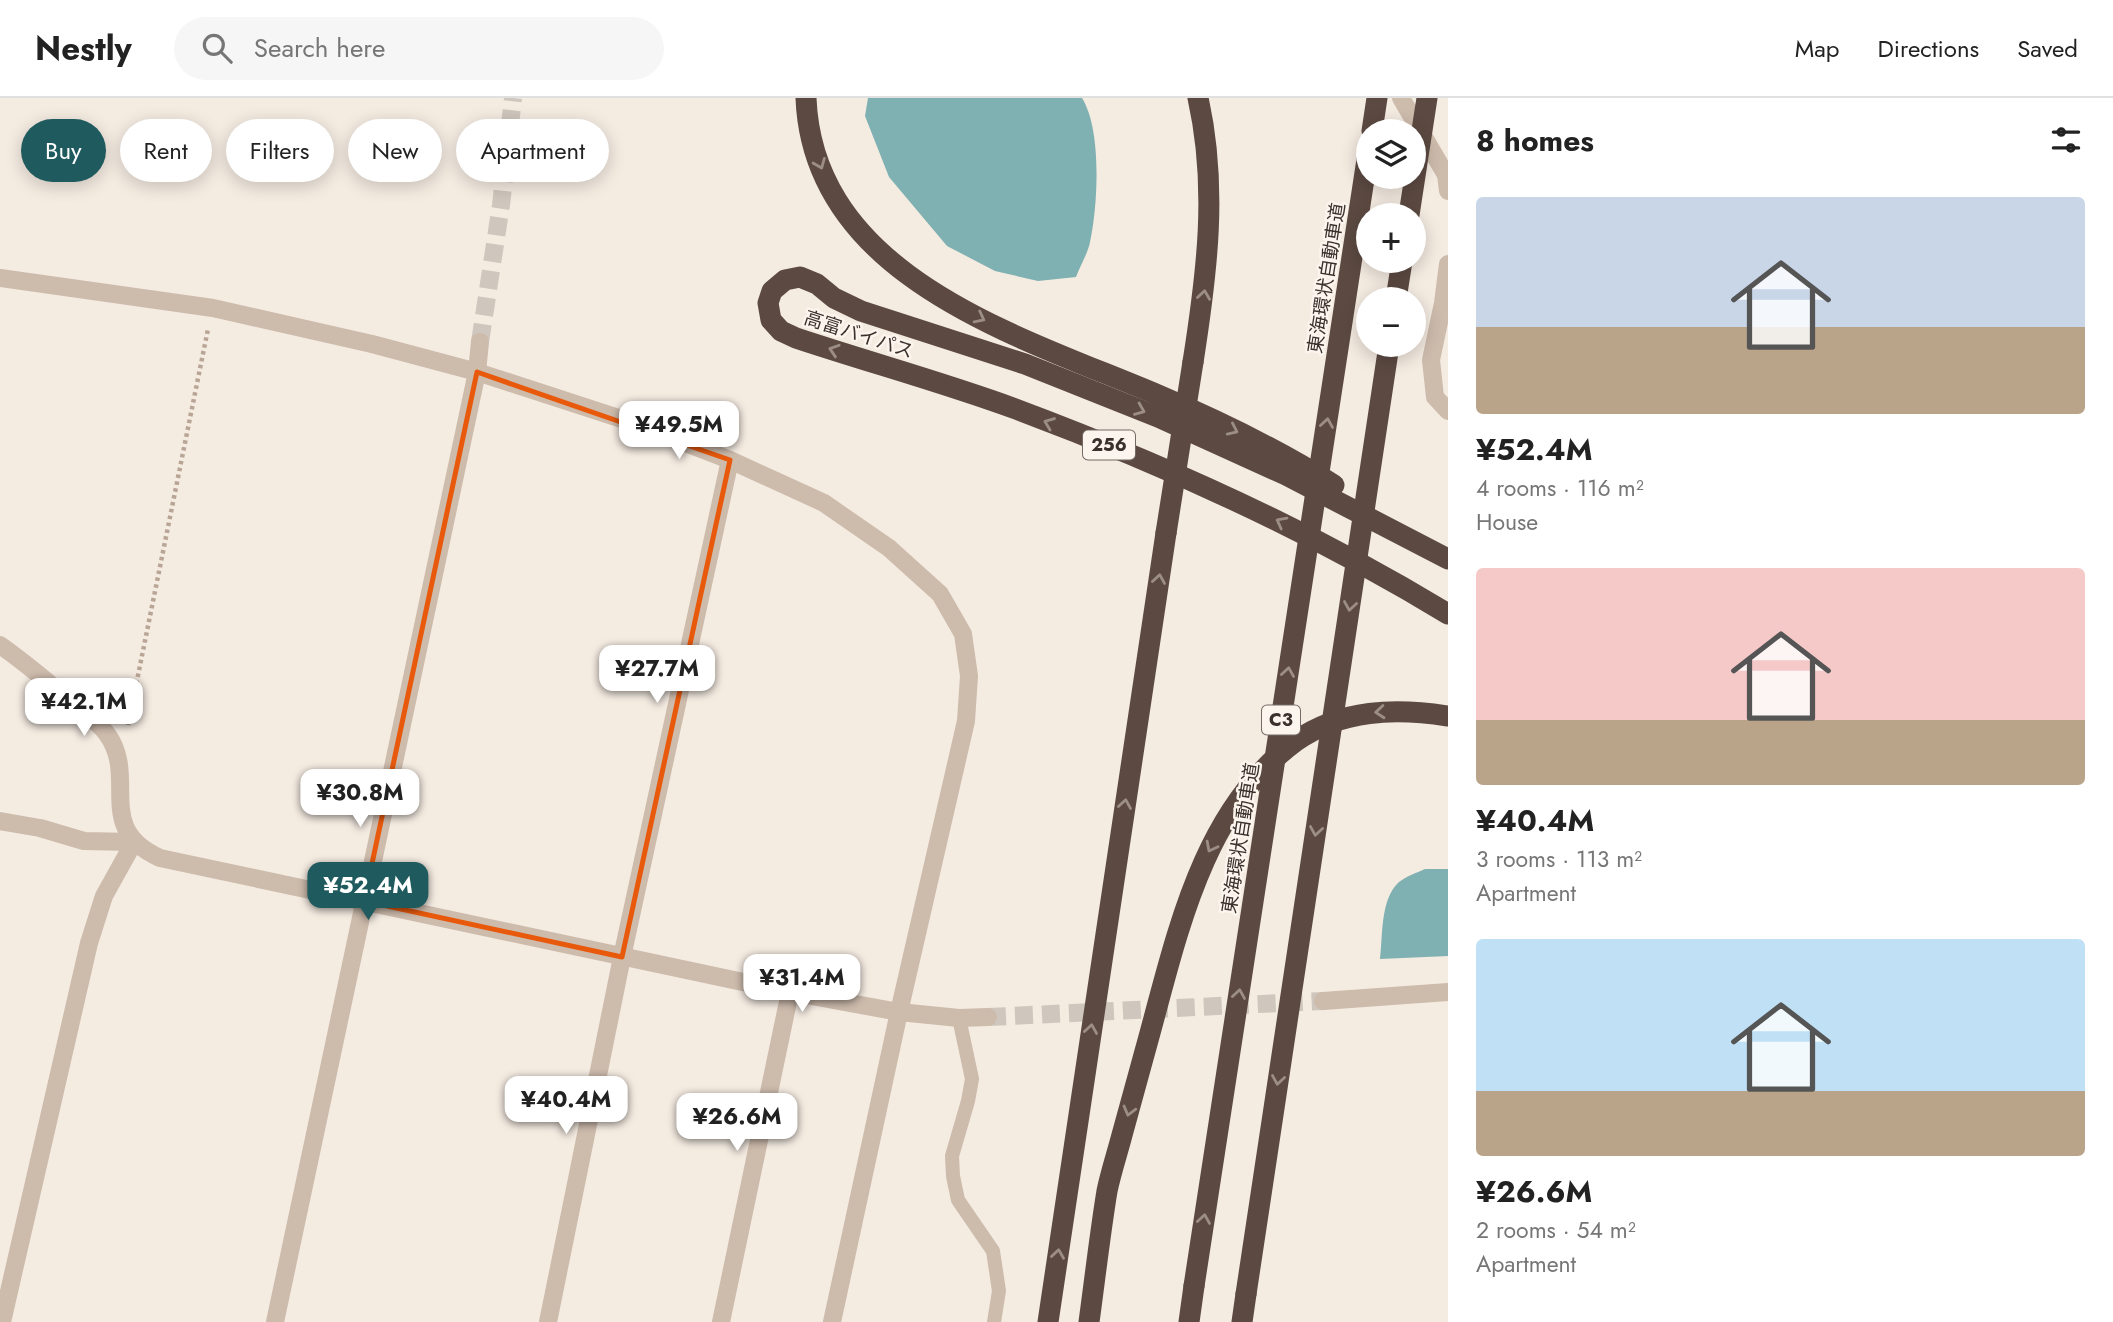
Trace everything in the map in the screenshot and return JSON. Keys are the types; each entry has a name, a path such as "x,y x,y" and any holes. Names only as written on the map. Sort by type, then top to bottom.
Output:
{"highway":[{"path":"806,98 807,122 814,151 842,209 862,233 908,275 935,294 1016,336 1161,396 1291,458 1448,558"},
{"path":"1048,1322 1208,262 1208,160 1198,98"},
{"path":"1374,119 1377,98"},
{"path":"1411,203 1427,98"},
{"name":"東海環状自動車道","path":"1189,1322 1362,189"},
{"name":"高富バイパス","path":"1448,558 1286,475 1025,364 861,311 834,298 817,284 800,277 785,280 772,291 768,303 771,320 781,331 1010,408 1143,458 1274,518 1448,614"},
{"path":"1243,1313 1387,357"},
{"path":"1089,1322 1111,1176 1184,914 1202,864 1223,824 1268,766 1296,741 1326,724 1357,714 1386,710 1448,716"}],"street":[{"path":"1401,98 1446,175 1448,191"},
{"path":"1448,264 1446,303 1431,360 1435,397 1448,411"},
{"path":"0,278 213,307 360,341 477,372 634,423 730,460 824,503 889,548 940,594 963,634 969,676 966,721 832,1322"},
{"path":"275,1322 477,372 480,342"},
{"path":"548,1322 622,957 730,460"},
{"path":"0,645 33,669 106,731 119,762 121,811 125,828 134,842 160,858 790,992 899,1012 959,1018 988,1017"},
{"path":"0,821 40,828 84,841 134,842"},
{"path":"2,1322 5,1287 89,943 104,896 134,842"},
{"path":"721,1322 790,992"},
{"path":"1323,1001 1448,992"}],"lane":[{"path":"959,1018 972,1080 954,1144 953,1176 958,1200 993,1251 999,1291 994,1322"}],"path":[{"path":"114,745 124,736 129,721 213,307"}],"highlighted area":[{"path":"477,372 730,460 622,957 364,901"}],"water":[{"path":"868,98 1082,98 1093,129 1096,189 1088,251 1076,277 1038,281 995,271 947,246 889,177 865,116"},
{"path":"1425,869 1448,869 1448,956 1380,959 1388,898 1399,882"}],"tunnel":[{"path":"480,342 501,205 513,98"},
{"path":"988,1017 1323,1001"}]}
